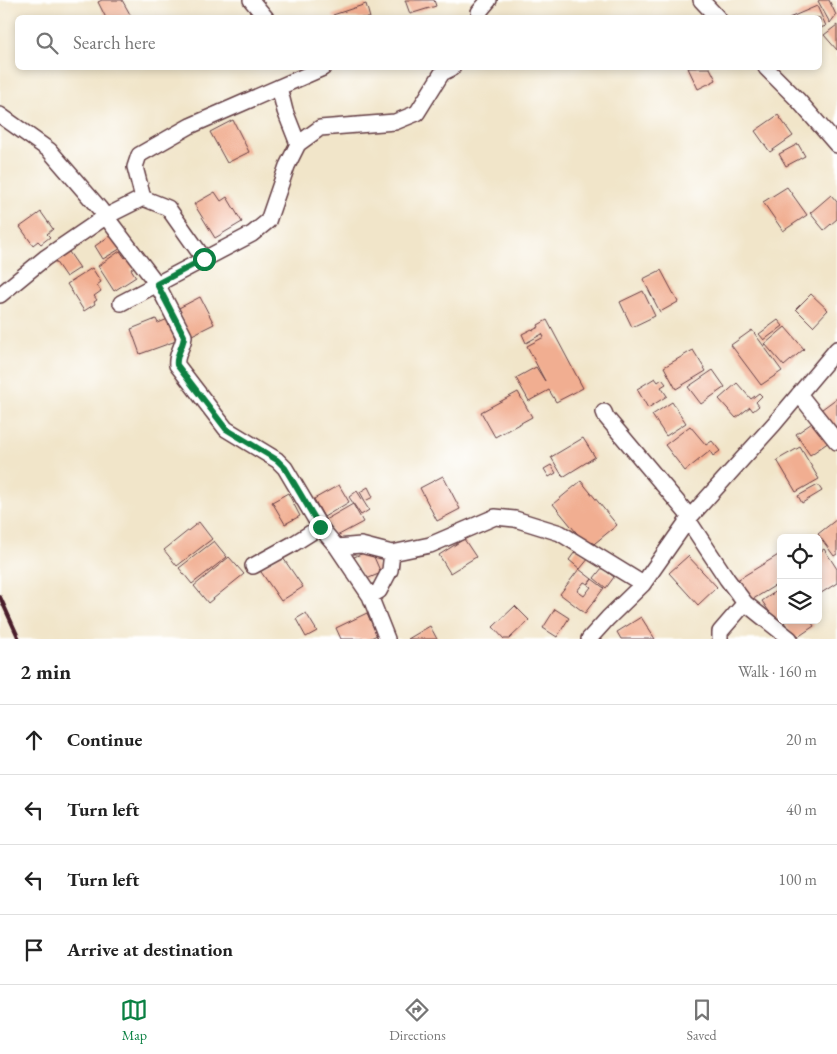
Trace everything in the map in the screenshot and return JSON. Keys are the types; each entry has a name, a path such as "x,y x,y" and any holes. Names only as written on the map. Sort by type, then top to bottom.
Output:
{"street":[{"path":"251,0 264,15"},
{"path":"701,0 715,15"},
{"path":"143,198 136,167 139,155 190,126 318,70"},
{"path":"121,303 252,234 268,221 287,166 298,144 320,128 394,122 416,113 442,73 448,70"},
{"path":"768,70 797,99 837,145"},
{"path":"279,87 284,111 298,144"},
{"path":"0,115 50,150 157,284 184,336 184,343 176,360 177,365 226,429 277,460 285,468 320,527 337,547 370,596 387,639"},
{"path":"0,295 45,258 105,217 143,198 168,208 204,259"},
{"path":"589,639 643,584 689,519 837,349"},
{"path":"799,394 837,442"},
{"path":"604,412 606,417 689,519 726,579 745,603 790,639"},
{"path":"337,547 361,545 392,553 430,545 496,517 515,520 560,533 643,584"},
{"path":"253,566 320,527"},
{"path":"370,596 379,591 390,570 392,553"},
{"path":"720,639 720,632 745,603"}],"building":[{"path":"102,0 122,0 130,15 104,15 98,2"},
{"path":"405,0 434,0 436,6 410,14"},
{"path":"829,0 836,15 830,23 818,1"},
{"path":"366,4 369,15 333,15"},
{"path":"817,6 821,15 796,15"},
{"path":"822,17 826,26 822,27"},
{"path":"837,25 837,50 824,35"},
{"path":"689,70 711,70 716,80 698,89"},
{"path":"778,115 793,136 770,152 755,131"},
{"path":"233,120 249,152 227,163 210,132"},
{"path":"798,144 805,156 786,166 779,154"},
{"path":"787,187 807,215 783,231 763,202"},
{"path":"215,192 221,201 227,197 242,222 215,238 194,204"},
{"path":"831,195 837,202 837,219 824,230 810,213"},
{"path":"41,212 53,229 47,234 50,237 41,244 38,241 33,245 20,227"},
{"path":"114,233 123,247 103,259 95,246"},
{"path":"120,251 125,258 129,255 136,266 131,269 136,277 114,291 98,266"},
{"path":"69,252 80,268 66,277 55,261"},
{"path":"92,268 101,282 97,285 101,291 94,296 97,300 94,302 95,304 84,311 67,284"},
{"path":"661,270 678,302 660,312 643,279"},
{"path":"643,291 655,316 632,327 620,302"},
{"path":"811,294 828,310 813,326 796,309"},
{"path":"200,297 214,324 190,336 177,309"},
{"path":"156,319 158,323 168,319 176,341 140,354 131,329"},
{"path":"547,320 583,388 556,402 549,390 529,401 516,378 536,367 545,381 527,346 544,337 542,334 526,343 522,334 539,327 538,325"},
{"path":"778,320 783,326 764,340 759,334"},
{"path":"785,327 804,349 784,366 765,344"},
{"path":"752,330 782,371 761,385 731,345"},
{"path":"693,350 706,371 676,389 664,367"},
{"path":"713,370 725,387 701,404 688,387"},
{"path":"655,378 658,382 662,379 666,384 661,387 667,396 648,408 637,389"},
{"path":"737,383 751,399 759,393 762,396 756,402 759,406 753,411 750,407 736,418 719,399"},
{"path":"518,392 532,417 495,437 481,412"},
{"path":"837,398 837,437 818,412"},
{"path":"672,402 686,423 666,436 652,415"},
{"path":"815,421 829,442 810,455 796,434"},
{"path":"690,426 706,445 712,441 720,451 713,456 710,451 685,471 665,445"},
{"path":"583,438 595,457 563,477 551,457"},
{"path":"800,447 819,479 796,492 777,460"},
{"path":"551,465 556,473 549,477 544,469"},
{"path":"443,476 460,509 437,521 420,488"},
{"path":"581,481 617,525 589,548 553,504"},
{"path":"339,485 349,502 324,517 314,499"},
{"path":"818,485 822,491 802,503 798,496"},
{"path":"368,487 373,497 365,501 360,492"},
{"path":"357,491 369,510 361,515 349,497"},
{"path":"288,493 300,516 285,524 272,502"},
{"path":"353,504 363,522 335,537 325,520"},
{"path":"837,519 837,554 834,556 822,540 822,534 818,534"},
{"path":"199,522 212,539 177,566 164,550"},
{"path":"464,539 476,557 450,573 439,555"},
{"path":"214,541 227,557 192,584 179,568"},
{"path":"577,549 589,558 580,569 569,560"},
{"path":"824,549 837,569 837,583 822,592 822,579 822,550"},
{"path":"371,550 381,573 364,580 354,557"},
{"path":"281,555 303,587 281,601 259,569"},
{"path":"688,556 717,587 698,605 669,573"},
{"path":"777,556 777,584 750,601 737,580"},
{"path":"229,557 244,574 208,603 194,586"},
{"path":"602,568 614,577 606,588 594,578"},
{"path":"579,569 604,588 585,613 560,594","holes":["592,579 588,585 591,587 584,596 577,591 584,582 588,584"]},
{"path":"777,591 777,619 775,620 762,601"},
{"path":"515,606 529,620 509,639 504,639 493,627"},
{"path":"555,609 569,618 557,637 543,628"},
{"path":"306,613 317,631 306,637 296,619"},
{"path":"367,613 377,635 369,639 341,639 336,628"},
{"path":"641,617 655,639 621,639 617,632"},
{"path":"785,624 813,624 814,626 795,639"},
{"path":"430,626 437,639 408,639"}],"railway":[{"path":"0,597 19,639"}],"route":[{"path":"204,259 157,284 184,336 184,343 176,360 177,365 226,429 277,460 285,468 320,527"}]}
